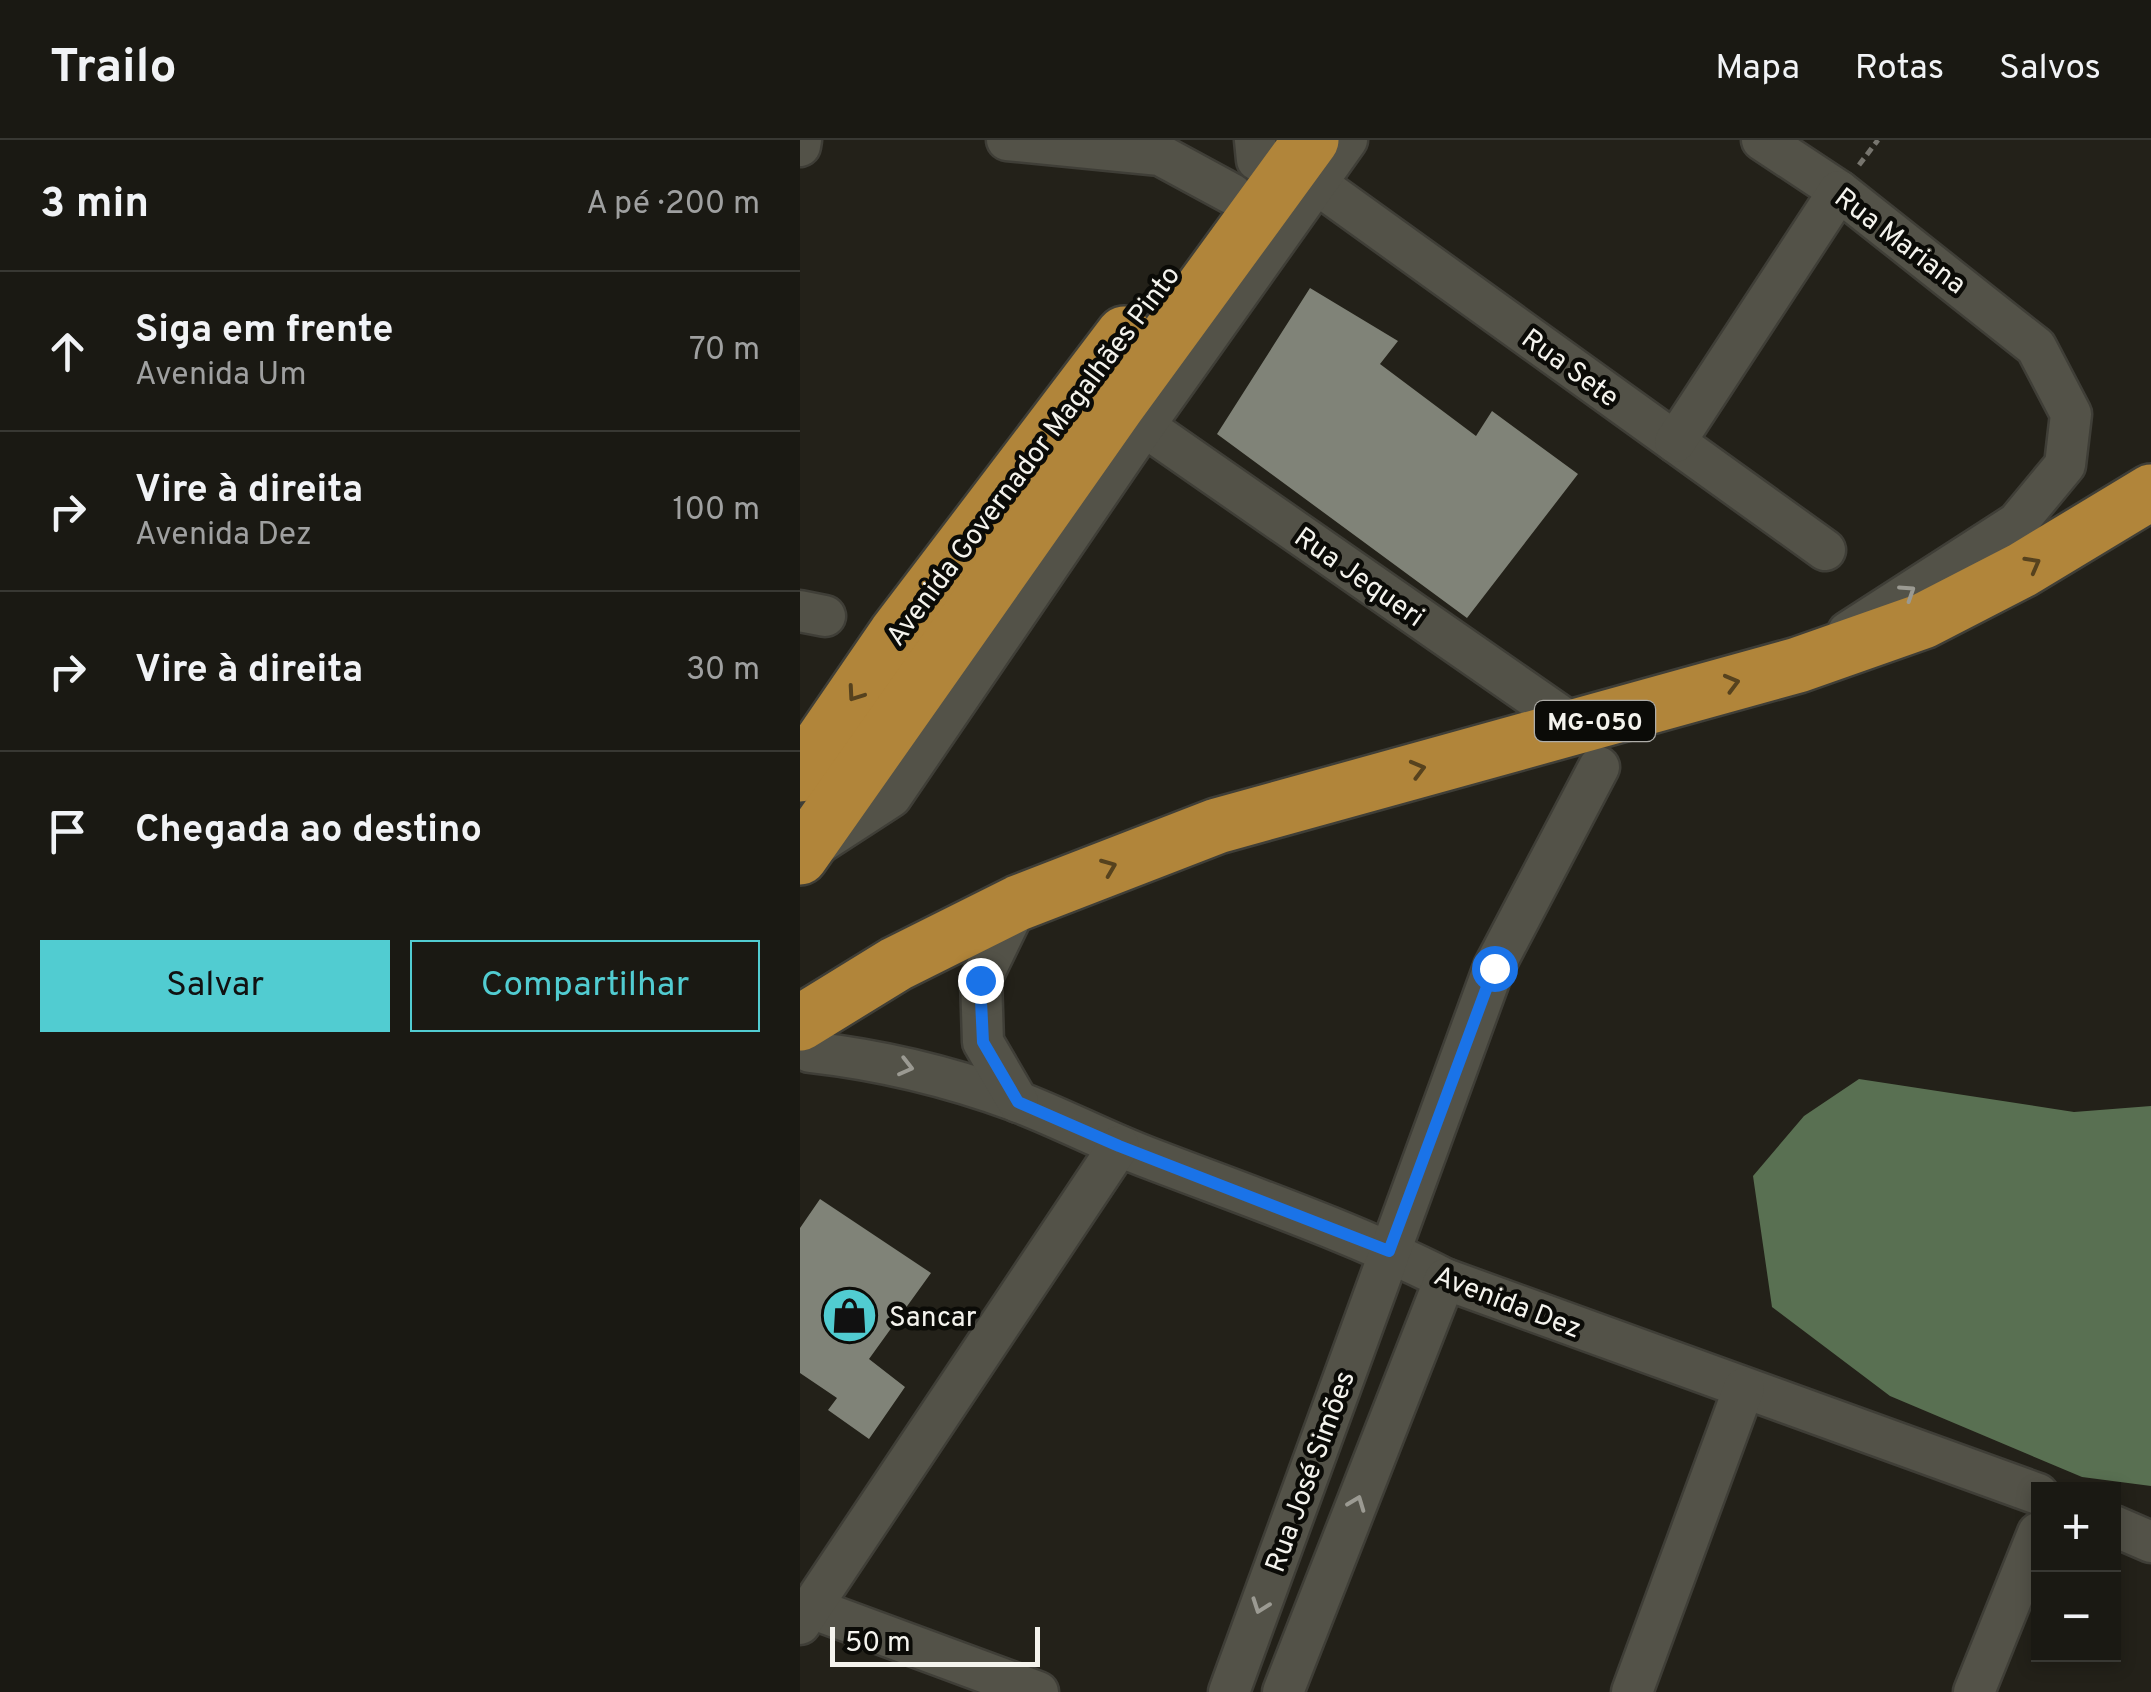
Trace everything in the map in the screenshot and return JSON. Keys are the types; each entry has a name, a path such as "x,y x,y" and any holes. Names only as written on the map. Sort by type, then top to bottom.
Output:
{"highway":[{"name":"Avenida Governador Magalhães Pinto","path":"800,774 896,634 1254,158"},
{"path":"801,855 1118,406 1314,162"},
{"name":"MG-050","path":"1018,904 1216,826 1587,747 1922,621 2022,570 2151,492"},
{"path":"803,1046 1018,904"}],"street":[{"path":"1006,140 1160,156 1254,158"},
{"path":"801,855 890,796 1144,426 1314,162 1347,140"},
{"name":"Rua Mariana","path":"1762,140 1839,191 2036,347 2070,414 2065,464 2017,523 1798,665"},
{"name":"Rua Sete","path":"1314,162 1676,442 1825,550"},
{"path":"1676,442 1839,191"},
{"name":"Rua Jequeri","path":"1144,426 1587,747"},
{"name":"Rua José Simões","path":"1229,1692 1494,968 1587,747"},
{"path":"1018,904 980,980 983,1042 1018,1102"},
{"name":"Avenida Dez","path":"803,1046 943,1076 1018,1102 1119,1146 1389,1251 1445,1279 2031,1491"},
{"path":"1038,1692 805,1616 1119,1146"},
{"name":"Rua José Simões","path":"1283,1692 1445,1279"},
{"path":"1632,1692 1744,1388"},
{"path":"2121,1529 2151,1542"},
{"path":"1974,1692 2031,1550"}],"shaded area":[{"path":"1859,1079 2074,1112 2151,1106 2151,1486 2082,1477 1890,1396 1772,1307 1753,1176 1804,1116"}],"building":[{"path":"1310,288 1398,341 1380,364 1476,436 1492,411 1578,474 1467,618 1217,434"},
{"name":"Sancar","path":"820,1199 931,1273 869,1359 905,1387 869,1439 828,1410 837,1398 800,1373 800,1228"}],"place":[{"name":"Sancar","path":"850,1316"}],"route":[{"path":"980,980 983,1042 1018,1102 1119,1146 1389,1251 1494,968"}]}
